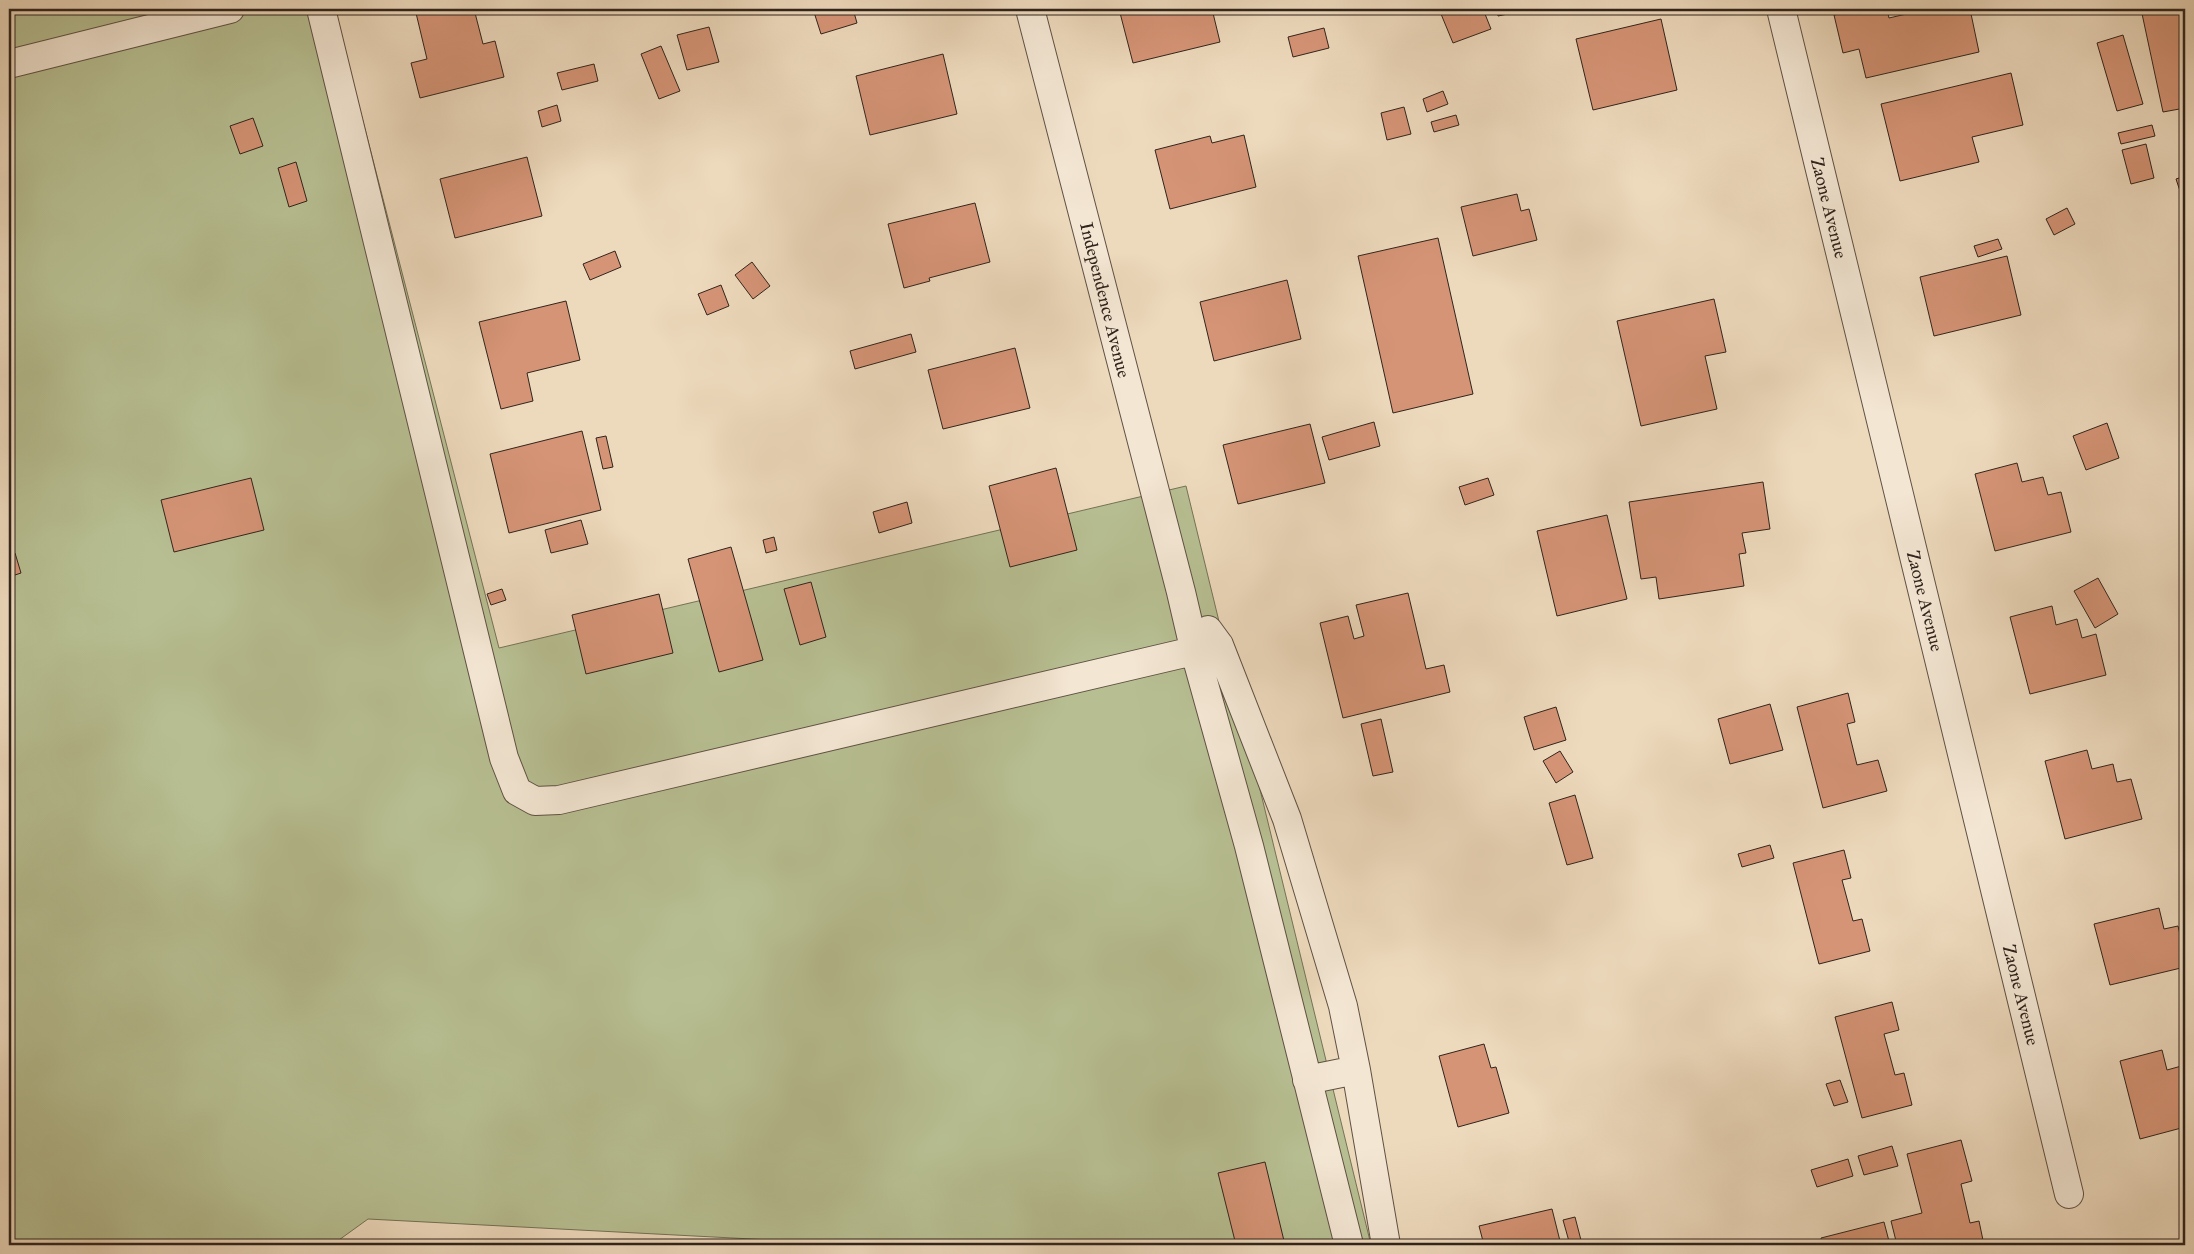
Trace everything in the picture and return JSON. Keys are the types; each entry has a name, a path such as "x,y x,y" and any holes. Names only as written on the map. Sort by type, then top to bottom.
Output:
{"street":[{"path":"9,64 230,9"},
{"path":"321,9 504,758 517,791 535,800 559,800 1207,649"},
{"name":"Independence Avenue","path":"1030,9 1181,592 1207,649"},
{"name":"Zaone Avenue","path":"1781,9 2069,1194"},
{"path":"1207,649 1287,819 1343,1006 1386,1245"},
{"path":"1207,649 1249,846 1349,1245"},
{"path":"1307,1080 1356,1070"}],"green space":[{"path":"9,9 334,9 499,648 1186,486 1371,1245 867,1245 368,1219 332,1245 9,1245"}],"building":[{"path":"433,9 474,9 483,44 495,41 504,77 420,98 411,63 427,59 416,13"},
{"path":"669,9 689,9 671,14"},
{"path":"813,9 853,9 857,23 821,34"},
{"path":"1119,9 1212,9 1220,42 1133,63"},
{"path":"1456,9 1483,9 1491,29 1453,43 1441,14"},
{"path":"1497,9 1532,9 1498,16"},
{"path":"1862,9 1887,9 1889,18 1928,9 1970,9 1979,52 1866,78 1859,49 1843,53 1834,15"},
{"path":"2141,9 2185,9 2185,108 2163,112"},
{"path":"1661,19 1677,90 1593,110 1576,39"},
{"path":"709,27 719,62 687,70 677,35"},
{"path":"1324,28 1329,48 1293,57 1288,37"},
{"path":"2123,35 2143,104 2117,111 2097,43"},
{"path":"661,46 680,91 659,99 641,54"},
{"path":"943,54 957,114 870,135 856,76"},
{"path":"594,64 598,81 562,90 557,73"},
{"path":"2011,73 2023,125 1972,137 1979,162 1900,181 1881,104"},
{"path":"1443,91 1448,104 1427,112 1423,99"},
{"path":"557,105 561,121 542,127 538,111"},
{"path":"1404,107 1411,134 1387,140 1381,113"},
{"path":"1456,115 1459,125 1434,132 1431,122"},
{"path":"253,118 263,146 240,154 230,126"},
{"path":"2152,125 2155,136 2121,144 2118,133"},
{"path":"1244,135 1256,187 1170,209 1155,150 1210,136 1212,143"},
{"path":"2146,144 2154,178 2131,184 2122,150"},
{"path":"527,157 542,216 455,238 440,179"},
{"path":"296,162 307,201 289,207 278,168"},
{"path":"2185,176 2185,196 2182,197 2176,179"},
{"path":"1517,194 1521,211 1529,209 1537,240 1473,256 1461,207"},
{"path":"975,203 990,262 929,278 930,281 904,288 888,224"},
{"path":"2067,208 2075,224 2054,235 2046,219"},
{"path":"1438,238 1473,394 1393,413 1358,256"},
{"path":"1998,239 2002,249 1978,257 1974,246"},
{"path":"615,251 621,267 590,280 583,264"},
{"path":"2007,256 2021,315 1934,336 1920,277"},
{"path":"752,262 770,286 753,299 735,275"},
{"path":"1287,280 1301,339 1214,361 1200,302"},
{"path":"721,285 729,306 707,315 698,294"},
{"path":"1714,299 1726,352 1705,356 1717,409 1641,426 1617,321"},
{"path":"566,301 580,360 527,373 533,401 501,409 479,322"},
{"path":"911,334 916,352 855,369 850,351"},
{"path":"1015,348 1030,408 943,429 928,370"},
{"path":"1374,422 1380,446 1329,460 1322,437"},
{"path":"2107,423 2119,458 2086,470 2073,436"},
{"path":"1310,424 1325,483 1238,504 1223,445"},
{"path":"582,431 601,510 509,533 490,454"},
{"path":"606,436 613,467 603,469 596,438"},
{"path":"2017,463 2022,482 2043,477 2048,495 2061,492 2071,532 1995,551 1975,474"},
{"path":"1056,468 1077,550 1010,567 989,486"},
{"path":"251,478 264,530 174,552 161,500"},
{"path":"1488,478 1494,495 1465,505 1459,487"},
{"path":"1763,482 1770,529 1742,533 1746,553 1739,554 1744,586 1659,599 1656,577 1641,579 1629,502"},
{"path":"907,502 912,523 879,533 873,512"},
{"path":"1607,515 1627,599 1557,616 1537,531"},
{"path":"581,520 588,544 551,553 545,530"},
{"path":"774,537 777,550 766,553 763,540"},
{"path":"731,547 763,660 719,672 688,559"},
{"path":"15,553 21,573 9,577 9,555"},
{"path":"2098,578 2118,614 2095,628 2074,591"},
{"path":"811,582 826,637 800,645 784,589"},
{"path":"502,589 506,600 491,605 487,594"},
{"path":"1408,593 1426,669 1444,665 1450,692 1343,718 1320,623 1348,616 1354,639 1364,636 1356,605"},
{"path":"659,594 673,653 586,674 572,615"},
{"path":"2052,606 2056,625 2077,619 2082,638 2096,634 2106,675 2030,694 2010,617"},
{"path":"1848,693 1855,722 1847,724 1857,765 1878,760 1887,791 1823,808 1797,707"},
{"path":"1770,704 1783,750 1730,764 1718,719"},
{"path":"1556,707 1566,740 1534,750 1524,717"},
{"path":"1381,719 1393,772 1373,776 1361,724"},
{"path":"2087,750 2092,769 2113,764 2117,782 2131,779 2142,819 2065,839 2045,761"},
{"path":"1560,751 1573,772 1556,783 1543,761"},
{"path":"1575,795 1593,858 1567,865 1549,803"},
{"path":"1770,845 1774,858 1742,867 1738,854"},
{"path":"1844,850 1851,878 1842,880 1853,921 1862,919 1870,951 1819,964 1793,863"},
{"path":"2159,908 2164,929 2178,926 2185,955 2185,967 2110,985 2094,924"},
{"path":"1892,1002 1899,1030 1884,1034 1895,1075 1904,1073 1912,1105 1862,1118 1835,1017"},
{"path":"1484,1044 1491,1068 1496,1067 1509,1113 1458,1127 1439,1056"},
{"path":"2162,1050 2167,1070 2185,1065 2185,1127 2140,1139 2120,1061"},
{"path":"1840,1080 1848,1102 1834,1106 1826,1084"},
{"path":"1961,1140 1972,1181 1961,1184 1970,1223 1979,1221 1984,1245 1897,1245 1891,1221 1922,1213 1907,1154"},
{"path":"1892,1146 1898,1166 1864,1175 1858,1156"},
{"path":"1848,1159 1853,1176 1817,1187 1811,1170"},
{"path":"1265,1162 1285,1245 1236,1245 1218,1173"},
{"path":"1552,1209 1561,1245 1484,1245 1479,1226"},
{"path":"1575,1217 1582,1244 1570,1245 1563,1220"},
{"path":"1884,1222 1890,1245 1822,1245 1821,1238"}]}
